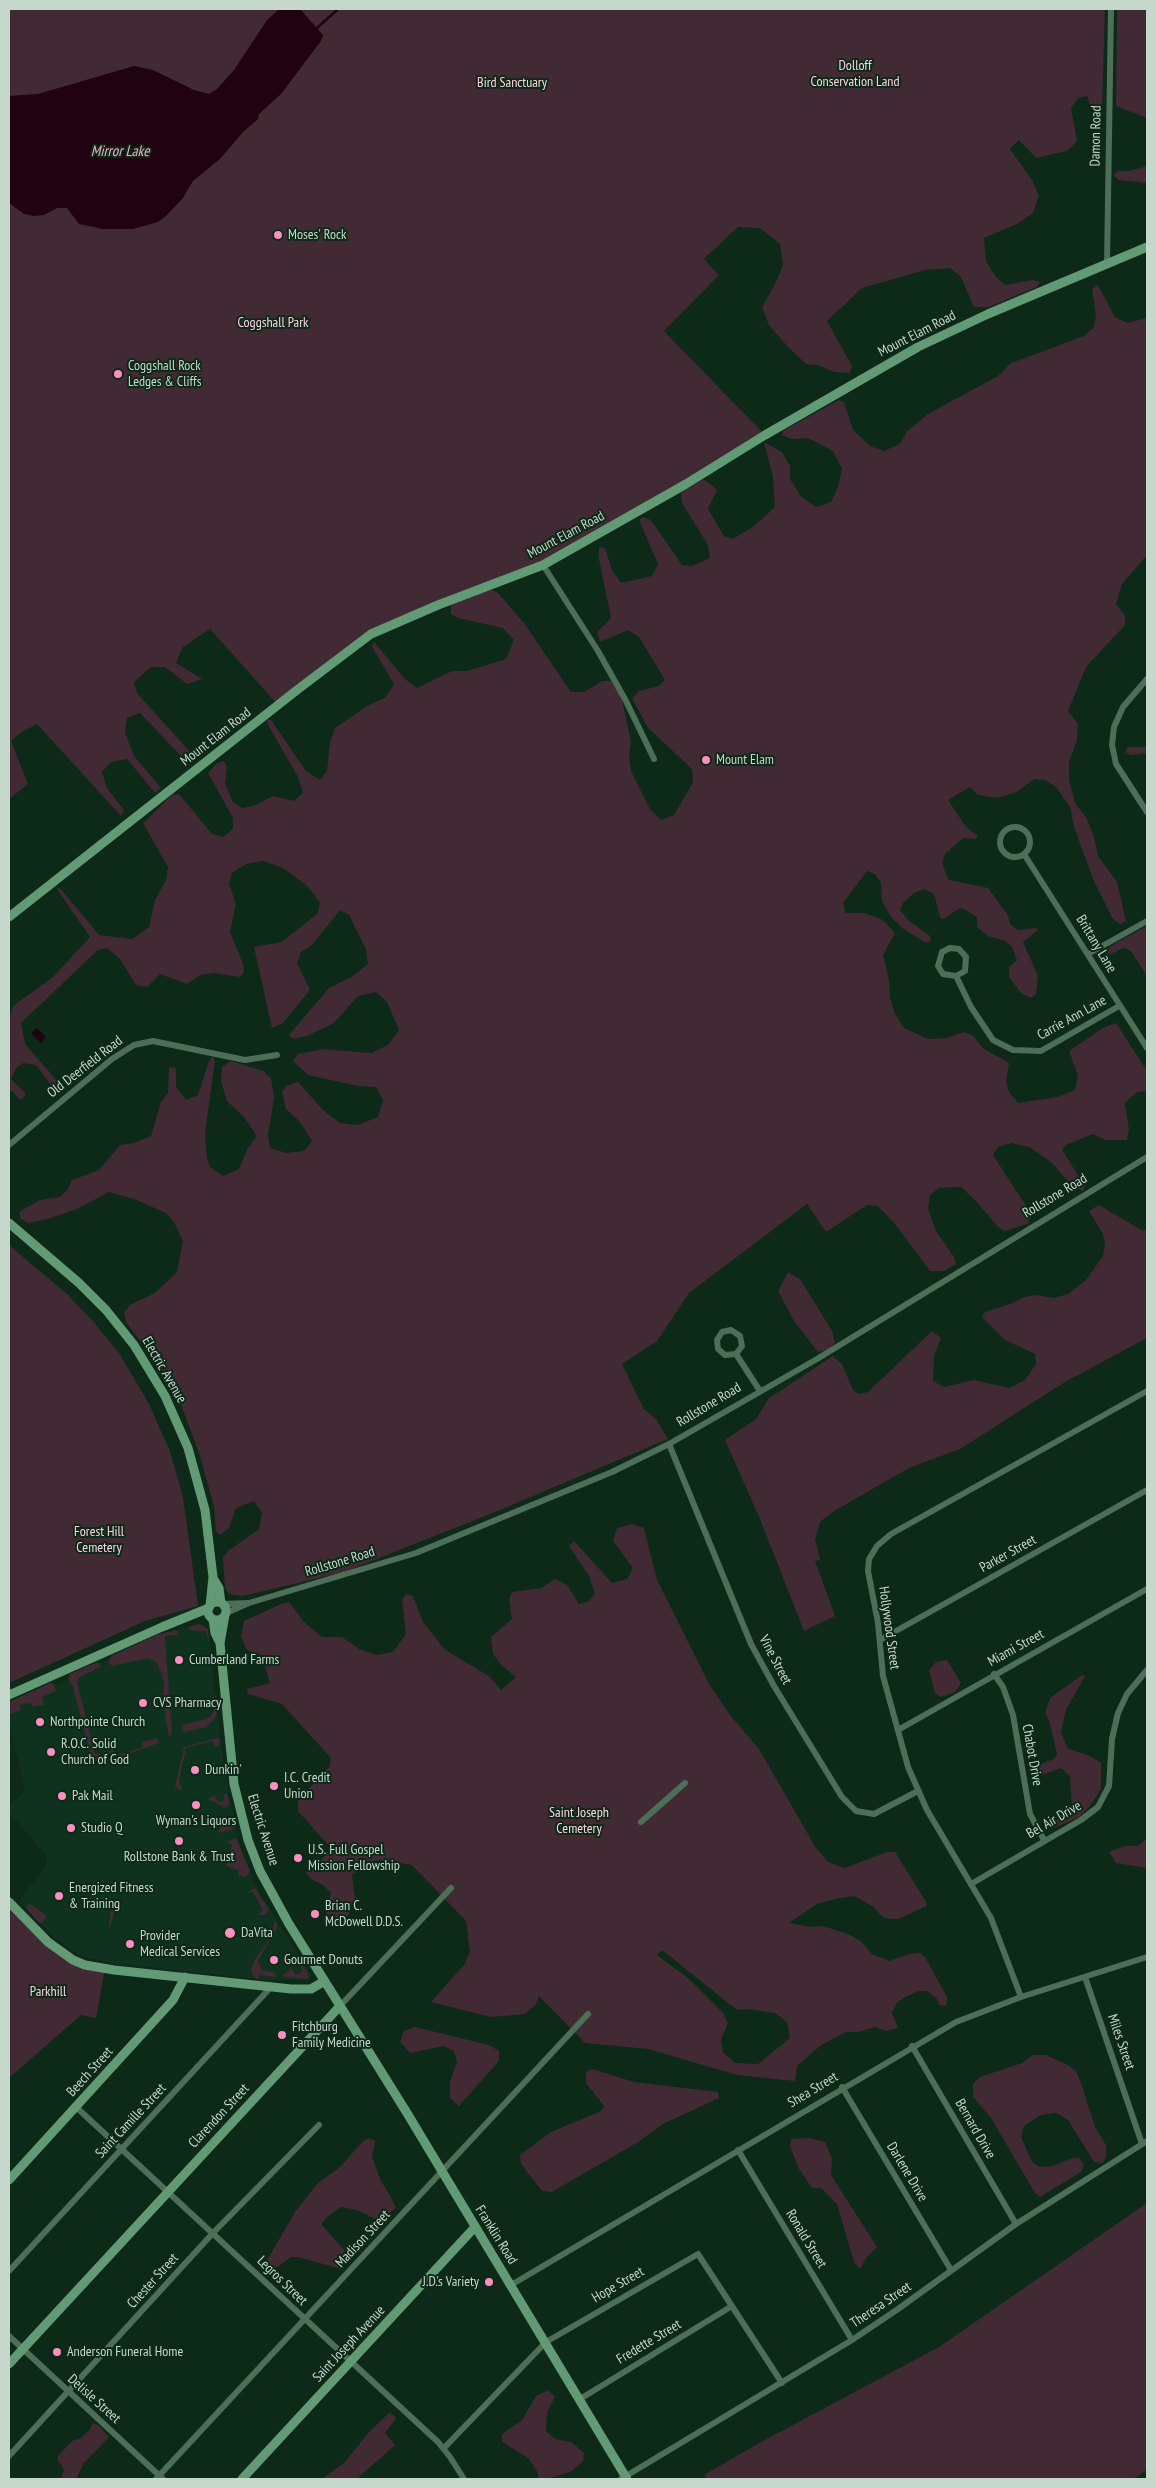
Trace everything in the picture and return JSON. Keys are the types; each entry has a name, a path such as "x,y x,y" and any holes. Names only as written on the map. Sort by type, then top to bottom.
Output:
{"main road":[{"name":"Mount Elam Road","path":"9,917 371,634 438,605 543,565 686,484 765,435 918,347 988,314 1147,247"},
{"name":"Electric Avenue","path":"9,1223 98,1300 134,1345 156,1379 179,1426 195,1469 205,1510 213,1577 209,1607 215,1633 220,1643"},
{"name":"Electric Avenue","path":"213,1577 224,1609 220,1643 234,1784 248,1840 271,1894 340,2006"},
{"path":"9,1695 162,1627 180,1621 209,1607 215,1602 224,1609 219,1620 212,1618 180,1621"},
{"path":"9,1902 48,1942 72,1960 114,1970 271,1987 312,1989 324,1982"},
{"name":"Beech Street","path":"9,2180 173,2000 185,1977"},
{"name":"Franklin Road","path":"340,2006 407,2112 442,2173 546,2342 624,2478"},
{"name":"Clarendon Street","path":"9,2364 340,2006"},
{"name":"Saint Joseph Avenue","path":"242,2479 475,2227"}],"street":[{"name":"Damon Road","path":"1107,264 1111,9"},
{"path":"543,565 598,652 654,759"},
{"path":"1147,679 1123,707 1114,727 1112,745 1116,764 1147,811"},
{"path":"1018,827 1026,832 1030,841 1024,854 1014,857 1005,854 1000,839 1005,830 1018,827"},
{"name":"Brittany Lane","path":"1024,854 1147,1048"},
{"path":"1088,954 1147,921"},
{"name":"Carrie Ann Lane","path":"950,948 960,949 966,957 964,971 956,976 947,976 938,966 942,952 950,948"},
{"name":"Carrie Ann Lane","path":"956,976 971,1007 993,1040 1012,1050 1041,1051 1119,1006"},
{"name":"Old Deerfield Road","path":"9,1145 112,1059 138,1044 153,1041 245,1060 276,1056"},
{"name":"Rollstone Road","path":"224,1609 416,1553 612,1472 670,1444 760,1390 817,1359 1147,1157"},
{"path":"731,1330 740,1336 742,1346 736,1354 725,1355 718,1349 717,1340 722,1332 731,1330"},
{"path":"736,1354 760,1390"},
{"name":"Hollywood Street","path":"1021,1997 991,1918 937,1828 918,1791 883,1676 880,1640 868,1571 870,1555 882,1541 1147,1391"},
{"name":"Vine Street","path":"670,1444 751,1644 774,1686 836,1788 852,1808 870,1814 884,1811 918,1791"},
{"name":"Parker Street","path":"880,1640 1147,1490"},
{"name":"Miami Street","path":"898,1730 1147,1589"},
{"name":"Bel Air Drive","path":"971,1884 1088,1816 1103,1799 1110,1780 1112,1739 1118,1713 1127,1694 1147,1670"},
{"name":"Chabot Drive","path":"994,1674 1002,1687 1012,1715 1030,1814 1044,1840"},
{"path":"641,1822 685,1783"},
{"name":"Clarendon Street","path":"340,2006 451,1888"},
{"name":"Shea Street","path":"511,2285 842,2087 963,2019 1021,1997 1147,1957"},
{"name":"Miles Street","path":"1085,1977 1144,2142"},
{"name":"Saint Camille Street","path":"9,2271 271,1987"},
{"name":"Madison Street","path":"160,2478 303,2319 442,2173 588,2014"},
{"name":"Bernard Drive","path":"912,2046 1016,2224"},
{"name":"Darlene Drive","path":"842,2087 951,2270"},
{"name":"Legros Street","path":"76,2107 444,2448 464,2479"},
{"name":"Chester Street","path":"9,2456 213,2233 319,2125"},
{"name":"Theresa Street","path":"624,2478 852,2340 1016,2224 1144,2142"},
{"name":"Ronald Street","path":"738,2150 852,2340"},
{"name":"Hope Street","path":"444,2448 546,2342 698,2254 782,2383"},
{"name":"Fredette Street","path":"580,2399 732,2306"},
{"name":"Delisle Street","path":"9,2336 160,2478"}],"shaded area":[{"path":"200,1624 207,1627 209,1632 220,1739 239,1844 258,1890 311,1975 310,1980 267,1980 117,1964 89,1958 77,1954 54,1937 19,1901 47,1864 47,1856 9,1813 9,1806 25,1789 9,1725 9,1702 50,1683 55,1685 68,1679 70,1674 95,1663 101,1664 109,1660 111,1656 159,1634"}],"green space":[{"name":"Coggshall Park","path":"9,9 1105,9 1102,108 1100,116 1094,117 1087,96 1078,98 1071,108 1077,141 1067,151 1036,158 1019,140 1010,149 1032,180 1039,196 1033,213 1017,224 984,238 986,261 996,277 1005,285 1033,280 1040,282 1037,287 988,307 974,307 961,277 950,268 925,270 862,288 827,321 852,366 850,373 834,372 818,365 806,364 769,325 762,307 783,265 780,244 760,228 738,227 704,259 719,275 664,331 765,435 543,565 371,634 278,705 210,629 183,647 176,663 202,679 187,684 165,667 151,667 134,682 137,693 193,755 191,762 181,756 140,713 127,718 125,733 134,756 161,788 155,793 127,759 111,762 102,772 107,788 124,810 121,816 37,724 20,733 11,741 28,784 9,799"},
{"path":"1117,9 1147,9 1147,118 1116,106"},
{"path":"1147,166 1147,183 1118,180 1114,175 1117,171 1129,171"},
{"path":"1098,285 1115,317 1127,323 1147,318 1147,555 1122,584 1116,604 1125,616 1125,625 1086,667 1068,711 1078,724 1077,740 1069,762 1069,780 1075,803 1087,819 1094,837 1098,856 1117,882 1126,921 1120,924 1113,919 1094,881 1074,827 1070,807 1056,787 1045,780 1034,779 1017,792 998,798 978,795 970,787 948,800 966,827 978,836 976,839 963,838 945,854 942,864 949,880 988,888 1007,914 1011,925 1018,930 1036,928 1038,930 1023,942 1038,976 1036,994 1031,998 1021,993 1009,977 1009,967 1017,960 1012,947 1005,941 988,936 977,927 977,917 964,909 960,908 943,919 940,917 934,894 925,889 914,893 903,903 900,910 908,920 930,936 931,941 926,943 902,928 891,917 882,901 881,883 875,874 867,871 843,903 846,913 865,913 883,920 895,933 883,955 889,980 890,998 895,1014 904,1028 928,1039 947,1038 964,1032 972,1035 984,1049 1009,1063 1006,1081 1009,1092 1018,1103 1057,1097 1075,1090 1078,1075 1069,1051 1103,1028 1116,1023 1147,1071 1147,1091 1137,1092 1125,1103 1129,1130 1127,1140 1106,1140 1093,1134 1066,1145 1062,1150 1085,1186 1083,1191 1073,1187 1051,1162 1029,1147 1011,1143 998,1147 993,1155 1032,1215 1027,1224 1005,1231 998,1227 961,1187 939,1188 930,1195 928,1209 936,1231 954,1257 956,1264 944,1271 930,1271 895,1224 878,1206 867,1205 826,1232 807,1204 689,1293 657,1341 622,1364 644,1409 656,1419 668,1439 500,1510 344,1572 243,1596 229,1594 225,1588 223,1558 228,1551 259,1529 262,1513 254,1501 236,1508 229,1528 221,1535 216,1532 214,1506 199,1453 181,1405 154,1359 126,1322 124,1312 130,1305 155,1293 177,1272 183,1241 174,1222 166,1213 134,1199 109,1192 77,1209 48,1219 28,1223 21,1219 19,1212 40,1200 60,1197 68,1189 72,1180 99,1170 120,1145 134,1143 151,1136 161,1102 168,1093 169,1067 176,1068 176,1087 186,1100 198,1095 209,1061 212,1057 215,1059 205,1134 207,1159 210,1167 223,1176 239,1169 248,1148 257,1136 244,1117 227,1101 221,1081 222,1067 231,1061 263,1071 271,1078 274,1098 268,1135 270,1148 286,1153 304,1151 312,1141 300,1122 286,1109 282,1092 286,1086 298,1082 323,1110 340,1123 358,1125 378,1117 383,1100 376,1087 358,1086 308,1075 293,1061 298,1054 323,1049 371,1053 388,1045 399,1030 387,1002 376,992 358,996 334,1023 307,1036 293,1039 289,1035 329,988 353,976 368,964 366,949 349,915 340,910 312,945 301,952 297,963 310,990 283,1023 272,1028 254,947 282,942 318,913 320,902 306,885 283,868 263,861 246,864 232,873 229,884 236,904 230,932 243,964 244,972 240,977 214,973 200,975 187,984 160,974 147,987 136,985 120,959 107,948 98,950 21,1023 25,1044 60,1084 54,1089 36,1065 23,1063 16,1068 11,1079 26,1094 21,1100 9,1089 9,1021 13,1006 53,977 90,937 57,889 60,888 99,935 132,939 149,927 155,900 166,880 168,867 143,823 172,795 179,794 212,834 223,837 233,829 233,818 208,773 217,763 224,761 227,767 225,784 233,802 242,808 256,805 273,796 294,801 303,793 298,777 268,725 267,720 271,720 306,771 320,780 327,771 330,742 335,728 367,706 386,697 394,684 372,647 374,642 405,679 417,688 452,671 467,671 506,659 514,640 503,628 458,618 451,614 451,604 490,589 498,593 524,623 571,692 584,692 602,681 611,681 621,696 631,741 629,756 631,771 650,809 661,820 674,815 693,782 692,769 648,728 632,698 639,691 659,686 665,680 639,637 628,630 600,642 597,632 611,618 599,559 599,547 605,548 612,570 621,583 652,576 658,564 639,520 643,517 651,520 682,565 692,566 710,558 708,545 682,503 681,493 703,479 717,490 708,509 724,536 733,539 754,526 775,507 773,477 764,442 782,452 790,466 790,479 801,496 816,507 831,502 838,487 842,469 833,451 808,438 791,439 782,435 783,431 839,400 844,402 853,430 870,446 884,451 900,444 907,431 928,414 998,376 1011,363 1084,336 1094,327 1096,315 1092,289"},
{"path":"1128,747 1147,747 1147,753 1131,755 1125,752"},
{"path":"1147,926 1147,976 1131,951 1123,948 1109,955 1107,950 1114,944"},
{"path":"1099,1205 1143,1231 1147,1229 1147,1338 1065,1382 960,1449 909,1468 834,1511 820,1522 815,1539 820,1560 815,1561 835,1616 804,1631 760,1519 725,1440 756,1419 769,1398 833,1356 842,1364 853,1390 859,1394 868,1392 932,1331 941,1338 934,1356 933,1381 944,1387 974,1380 1009,1388 1025,1380 1036,1364 1035,1354 1005,1340 982,1317 985,1312 1013,1303 1024,1297 1036,1295 1054,1298 1068,1294 1086,1280 1103,1256 1105,1244 1103,1234 1089,1211"},
{"name":"Forest Hill Cemetery","path":"9,1245 67,1294 92,1320 119,1353 148,1402 170,1451 183,1497 198,1606 145,1621 9,1683"},
{"path":"788,1272 800,1279 832,1331 835,1343 827,1350 818,1352 794,1321 778,1291"},
{"name":"Saint Joseph Cemetery","path":"632,1524 644,1528 657,1580 709,1684 730,1715 759,1749 816,1848 828,1862 845,1868 887,1852 895,1852 927,1906 898,1919 884,1918 872,1906 854,1896 817,1904 789,1923 811,1927 823,1926 848,1934 861,1941 872,1954 889,1961 909,1954 920,1953 925,1957 947,1997 947,2004 945,2006 939,2005 937,1999 927,1991 919,1991 905,1997 897,2003 892,2013 898,2028 886,2031 875,2027 858,2032 846,2032 820,2046 797,2066 795,2081 737,2075 648,2049 585,2043 539,1996 536,2004 525,2014 491,2017 431,2002 464,1965 470,1952 466,1921 412,1865 380,1860 367,1864 352,1875 355,1899 348,1915 341,1924 324,1922 331,1893 323,1885 311,1879 306,1873 327,1854 329,1846 298,1811 298,1800 330,1766 331,1758 282,1704 248,1694 247,1689 270,1683 261,1655 247,1650 241,1637 244,1621 289,1602 304,1622 322,1637 342,1637 359,1649 377,1655 393,1652 406,1634 402,1600 406,1594 413,1596 423,1622 445,1650 489,1676 501,1690 516,1677 502,1666 493,1654 491,1637 512,1619 509,1599 512,1592 541,1588 555,1579 567,1585 579,1604 589,1601 595,1594 589,1576 569,1546 574,1541 612,1583 627,1579 633,1568 613,1541 617,1528","holes":["662,1950 737,2010 747,2009 775,2013 787,2022 790,2038 758,2064 735,2063 723,2052 721,2040 728,2023 723,2013 688,1978 657,1955"]},
{"path":"200,1624 208,1629 209,1642 206,1631 189,1630 188,1627"},
{"path":"177,1630 177,1635 165,1636 172,1732 169,1738 163,1699 164,1683 156,1662 148,1658 112,1666 109,1663 111,1656 159,1634"},
{"path":"947,1660 961,1683 955,1692 941,1697 935,1693 929,1670 936,1662"},
{"path":"99,1663 101,1667 79,1677 77,1683 95,1754 100,1754 102,1760 93,1764 73,1687 68,1679 70,1674"},
{"path":"1082,1675 1085,1676 1066,1710 1061,1732 1067,1748 1092,1757 1101,1763 1101,1789 1090,1806 1078,1818 1051,1829 1050,1825 1072,1809 1070,1776 1061,1768 1034,1778 1029,1771 1035,1766 1054,1759 1057,1754 1049,1720 1045,1713 1050,1698"},
{"path":"50,1683 54,1684 56,1691 42,1697 44,1705 32,1707 31,1703 20,1705 21,1710 9,1714 9,1702"},
{"path":"215,1692 217,1713 214,1719 206,1727 184,1732 182,1728 184,1724 204,1720 211,1716 214,1710"},
{"path":"157,1738 159,1743 117,1758 109,1754 112,1748 117,1755 142,1748 142,1742"},
{"path":"217,1738 220,1739 219,1747 215,1746 212,1741 186,1748 179,1781 182,1788 180,1790 175,1788 184,1747"},
{"path":"226,1793 230,1802 226,1808 208,1799 215,1795 218,1802 224,1801"},
{"path":"234,1821 235,1826 233,1829 218,1833 221,1824"},
{"path":"236,1838 250,1871 246,1877 238,1876 239,1870 226,1866 232,1845 226,1842"},
{"path":"1147,1838 1147,1868 1116,1863 1109,1852 1125,1846 1138,1846"},
{"path":"255,1888 269,1910 265,1915 258,1915 263,1910 253,1892 246,1893"},
{"path":"115,1901 117,1902 109,1931 111,1904"},
{"name":"Parkhill","path":"9,1902 61,1952 105,1969 96,2018 81,2015 9,2078"},
{"path":"31,1904 47,1916 42,1923 39,1923 26,1908 27,1905"},
{"path":"275,1920 278,1926 258,1961 262,1970 274,1972 277,1977 259,1975 258,1979 255,1978 251,1970 256,1957 268,1942"},
{"path":"302,1964 309,1975 308,1979 285,1977 282,1975 290,1970 290,1967 296,1975 303,1971 300,1966"},
{"path":"415,2027 489,2045 499,2051 499,2061 459,2106 450,2098 450,2081 457,2062 454,2051 443,2046 410,2053 400,2042 404,2031"},
{"path":"1033,2055 1046,2055 1068,2065 1076,2071 1095,2127 1106,2145 1106,2156 1103,2163 1094,2162 1068,2120 1056,2113 1041,2115 1024,2126 1021,2137 1032,2162 1040,2167 1053,2166 1072,2158 1079,2158 1084,2165 1081,2172 1040,2197 1035,2193 991,2118 973,2097 973,2084 980,2077 1022,2063"},
{"path":"592,2069 634,2082 718,2092 719,2098 663,2124 638,2142 552,2192 542,2191 521,2164 520,2155 551,2132 601,2111 604,2106 586,2083 586,2072"},
{"path":"369,2138 375,2141 372,2157 381,2181 396,2208 379,2221 357,2210 341,2207 326,2218 321,2224 351,2258 338,2268 298,2257 291,2257 275,2269 269,2269 266,2262 295,2212 317,2184 340,2167 364,2140"},
{"path":"810,2138 825,2142 832,2159 831,2175 877,2247 866,2258 860,2269 854,2262 837,2204 821,2188 812,2188 799,2169 790,2146 791,2139"},
{"path":"1147,2203 1147,2470 1133,2479 707,2479 704,2475 761,2442 939,2347"},
{"path":"548,2390 555,2397 547,2412 546,2431 555,2439 571,2442 584,2453 583,2461 572,2471 548,2479 539,2479 537,2471 528,2458 502,2442 502,2434 522,2420 536,2396"},
{"path":"390,2412 396,2418 385,2433 395,2445 357,2479 322,2479 345,2462 369,2432"},
{"path":"93,2423 98,2425 109,2437 84,2463 76,2479 61,2479 64,2470 57,2459 58,2456 72,2441 81,2438"}],"water":[{"name":"Mirror Lake","path":"279,9 300,9 323,35 321,41 281,94 259,114 258,119 243,132 220,159 193,181 183,198 158,222 133,229 103,229 79,224 67,208 57,208 44,215 34,216 24,214 9,203 9,96 38,94 134,66 153,70 194,90 209,94 217,89 234,70 267,20"},
{"path":"37,1028 46,1037 41,1043 31,1033"}],"waterway":[{"path":"317,28 338,9"}],"place":[{"name":"Moses' Rock","path":"278,235"},
{"name":"Coggshall Rock Ledges & Cliffs","path":"118,374"},
{"name":"Mount Elam","path":"706,760"},
{"name":"Cumberland Farms","path":"179,1660"},
{"name":"CVS Pharmacy","path":"143,1703"},
{"name":"Northpointe Church","path":"40,1722"},
{"name":"R.O.C. Solid Church of God","path":"51,1752"},
{"name":"Dunkin'","path":"195,1770"},
{"name":"I.C. Credit Union","path":"274,1786"},
{"name":"Pak Mail","path":"62,1796"},
{"name":"Wyman's Liquors","path":"196,1805"},
{"name":"Studio Q","path":"71,1828"},
{"name":"Rollstone Bank & Trust","path":"179,1841"},
{"name":"U.S. Full Gospel Mission Fellowship","path":"298,1858"},
{"name":"Energized Fitness & Training","path":"59,1896"},
{"name":"Brian C. McDowell D.D.S.","path":"315,1914"},
{"name":"DaVita","path":"230,1933"},
{"name":"Provider Medical Services","path":"130,1944"},
{"name":"Gourmet Donuts","path":"274,1960"},
{"name":"Fitchburg Family Medicine","path":"282,2035"},
{"name":"J.D.'s Variety","path":"489,2282"},
{"name":"Anderson Funeral Home","path":"57,2352"}],"park label":[{"name":"Dolloff Conservation Land","path":"855,74"},
{"name":"Bird Sanctuary","path":"512,83"}]}
